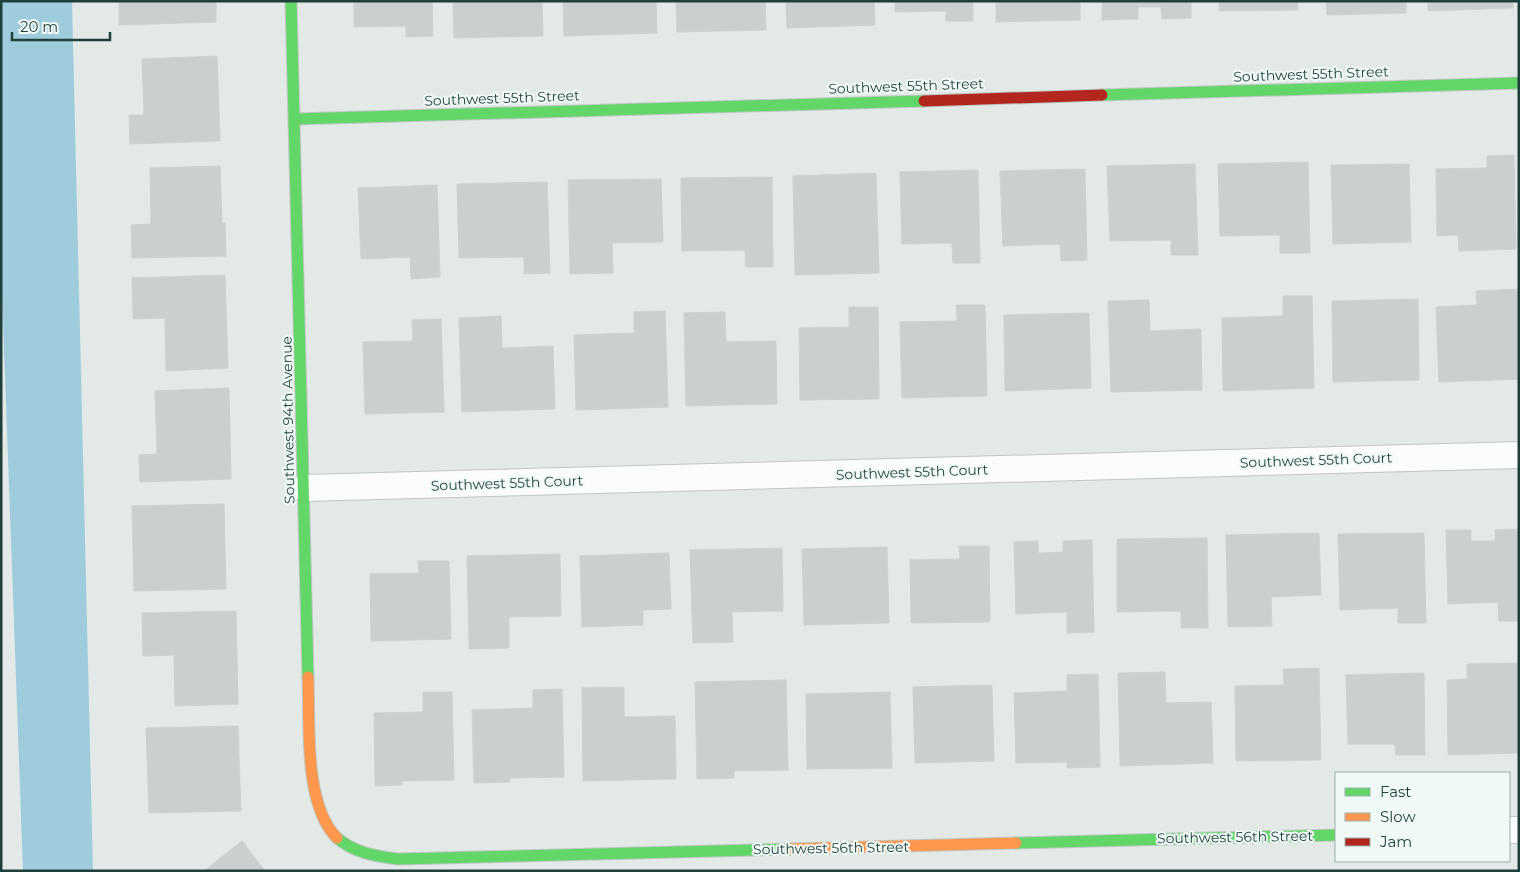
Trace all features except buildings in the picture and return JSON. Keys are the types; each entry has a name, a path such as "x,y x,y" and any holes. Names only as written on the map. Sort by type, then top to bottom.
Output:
{"street":[{"name":"Southwest 94th Avenue","path":"292,1 311,774 315,796 332,834"},
{"name":"Southwest 55th Street","path":"295,119 1519,83"},
{"name":"Southwest 55th Court","path":"304,488 1519,455"},
{"name":"Southwest 56th Street","path":"332,834 345,846 360,853 398,859 1335,835"}],"water":[{"path":"1,1 72,1 93,871 23,871 1,266"}],"traffic: fast":[{"path":"291,1 308,677"},
{"path":"1102,95 1519,83"},
{"path":"295,119 924,101"},
{"path":"1016,843 1335,835"},
{"path":"337,838 358,850 373,855 398,859 790,849"}],"traffic: slow":[{"path":"308,677 310,762 313,784 318,805 326,823 337,838"},
{"path":"790,849 1016,843"}],"traffic: jam":[{"path":"924,101 1102,95"}]}
